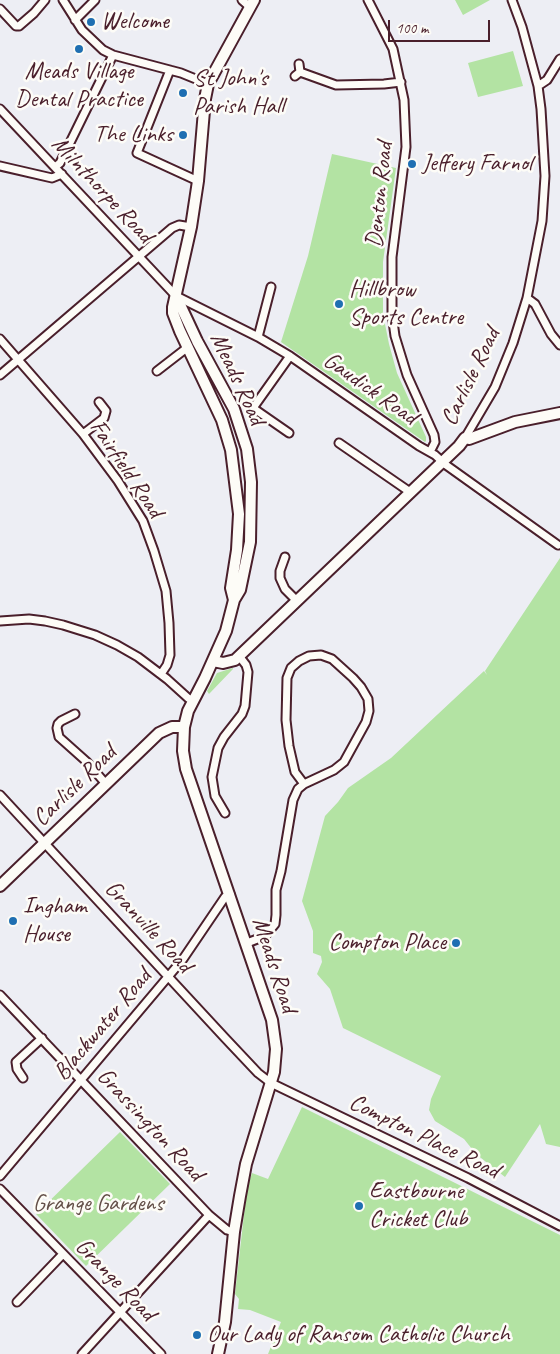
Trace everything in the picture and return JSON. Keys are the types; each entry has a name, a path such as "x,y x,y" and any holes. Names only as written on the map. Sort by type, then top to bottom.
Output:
{"street":[{"path":"0,9 16,26 19,26 45,0"},
{"path":"63,0 82,30 95,44 113,55 170,70 208,84"},
{"path":"75,20 96,0"},
{"name":"Denton Road","path":"368,0 393,49 401,82 406,122 406,147 392,257 392,314 395,336 407,375 434,435 435,442 430,452"},
{"name":"Carlisle Road","path":"240,656 465,438 504,369 514,343 527,298 540,232 545,176 538,86 522,27 512,0"},
{"name":"Meads Road","path":"234,600 231,588 237,550 239,514 233,462 222,420 173,313 191,227 198,181 208,84 248,2"},
{"path":"55,167 60,164 113,55"},
{"path":"538,86 547,80 560,59"},
{"path":"299,64 298,74 336,85 401,82"},
{"path":"170,70 137,153 198,181"},
{"name":"Milnthorpe Road","path":"0,109 176,296"},
{"path":"0,166 52,178 62,174"},
{"path":"0,376 172,228 179,225 191,227"},
{"path":"258,337 271,287"},
{"name":"Meads Road","path":"176,296 197,341 234,409 250,468 251,519 250,542 240,590 234,600 231,617 213,661 188,711 184,727 183,750 186,770 272,1020 276,1049 274,1072 246,1164 234,1232 226,1318 218,1354"},
{"name":"Gaudick Road","path":"176,296 258,337 290,356 430,452 558,545"},
{"path":"527,298 535,304 550,334 560,345"},
{"name":"Fairfield Road","path":"0,339 83,434 118,481 143,521 166,591 170,655 162,674"},
{"path":"157,370 188,347"},
{"path":"289,433 253,408 290,356"},
{"path":"83,434 104,418 106,411 99,402"},
{"path":"465,438 469,439 515,422 560,414"},
{"path":"339,442 410,492"},
{"path":"285,558 280,571 280,578 286,589 297,601"},
{"path":"0,621 16,619 45,621 63,625 117,645 162,674 183,694 194,701"},
{"path":"247,943 265,936 275,924 276,890 293,800 298,789 304,784 334,770 344,762 366,722 369,710 368,699 361,686 332,659 321,655 309,656 294,664 289,672 286,684 286,720 289,746 295,772 304,784"},
{"path":"213,661 228,662 240,656 248,672 246,706 218,748 212,777 215,796 225,813"},
{"path":"75,714 58,724 59,737 87,762 106,784"},
{"name":"Carlisle Road","path":"0,886 159,733 172,727 184,727"},
{"name":"Granville Road","path":"0,795 258,1073 271,1083"},
{"name":"Blackwater Road","path":"0,1176 183,959 225,897 230,894"},
{"name":"Grassington Road","path":"0,995 209,1215 227,1230 234,1232"},
{"path":"24,1078 16,1069 16,1062 42,1038"},
{"name":"Compton Place Road","path":"271,1083 468,1178 560,1226"},
{"name":"Grange Road","path":"0,1189 161,1354"},
{"path":"82,1354 209,1215"},
{"path":"17,1302 63,1254"}],"green space":[{"path":"455,0 490,0 463,15"},
{"path":"513,51 523,86 478,97 468,63"},
{"name":"Hillbrow Sports Centre","path":"332,154 396,168 383,262 383,314 397,373 426,437 425,442 281,342 308,256"},
{"path":"560,558 560,1147 546,1144 540,1124 505,1177 476,1154 464,1139 435,1121 429,1110 431,1099 441,1076 343,1028 330,989 317,974 322,962 321,956 313,953 313,931 302,901 325,816 348,788 391,758 484,671 487,675 485,671"},
{"path":"233,668 209,694 207,691 217,673"},
{"path":"302,1107 560,1235 560,1354 268,1354 281,1322 250,1310 238,1309 239,1299 235,1294 247,1188 252,1173 268,1179"},
{"name":"Grange Gardens","path":"120,1132 170,1184 86,1266 36,1214"}],"place":[{"name":"Welcome","path":"91,22"},
{"name":"Meads Village Dental Practice","path":"79,49"},
{"name":"St John's Parish Hall","path":"183,93"},
{"name":"The Links","path":"183,135"},
{"name":"Jeffery Farnol","path":"412,164"},
{"name":"Hillbrow Sports Centre","path":"339,304"},
{"name":"Ingham House","path":"13,921"},
{"name":"Compton Place","path":"456,943"},
{"name":"Eastbourne Cricket Club","path":"359,1206"},
{"name":"Our Lady of Ransom Catholic Church","path":"197,1335"}]}
